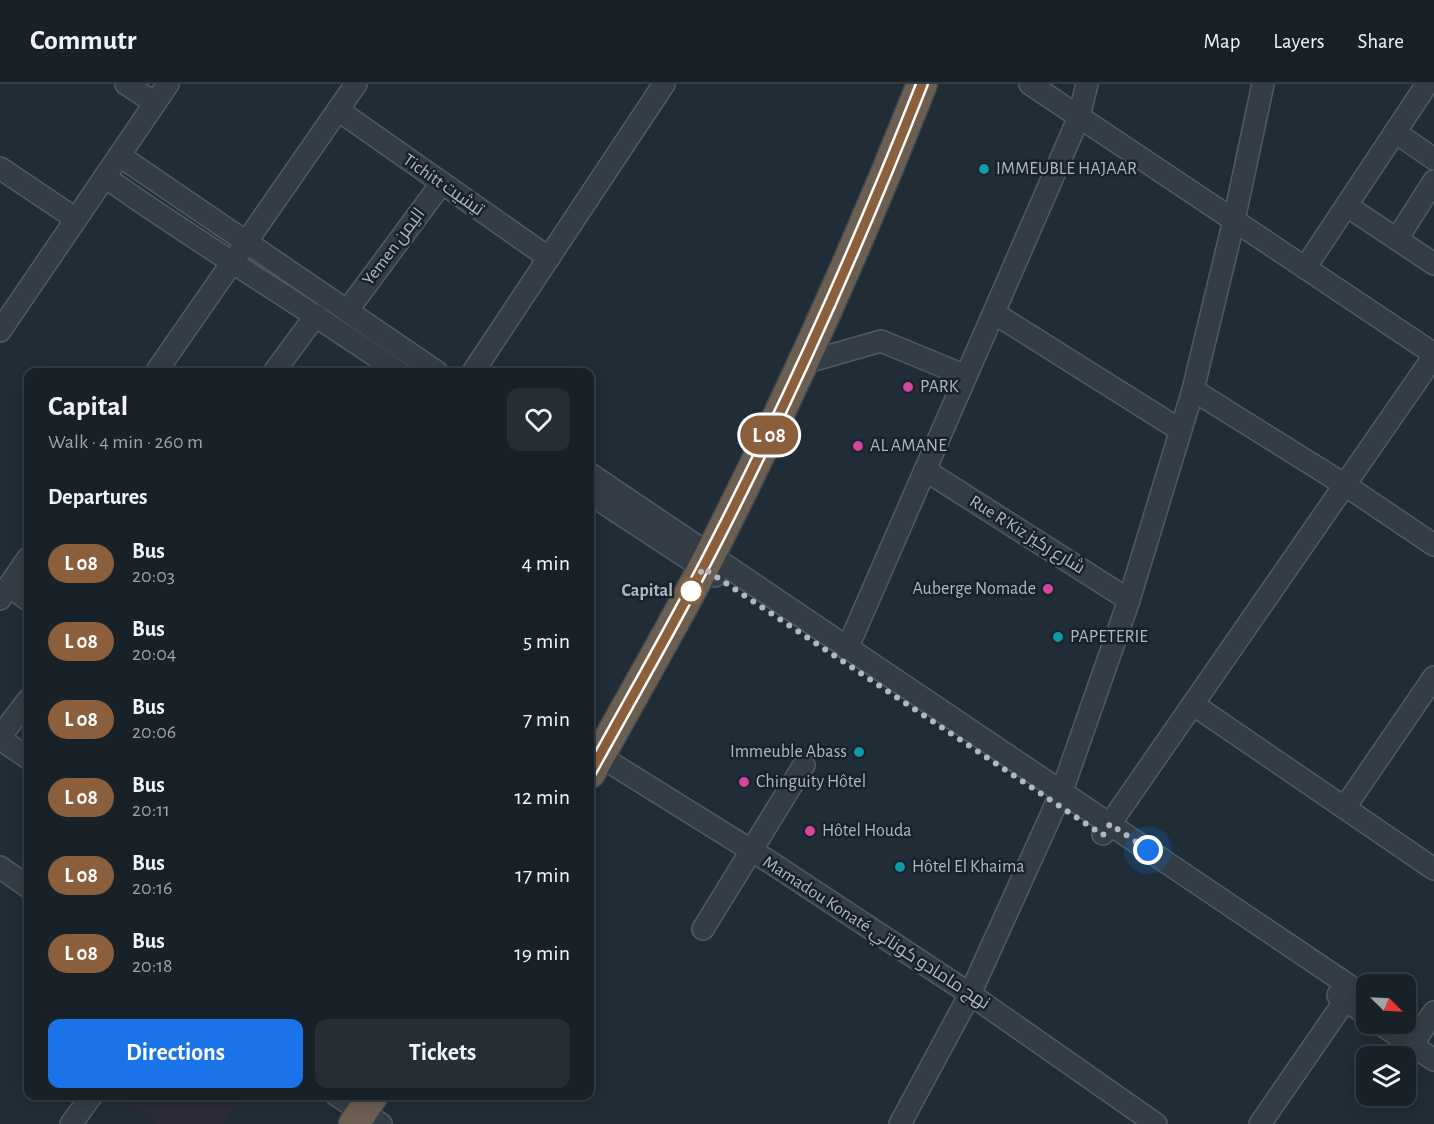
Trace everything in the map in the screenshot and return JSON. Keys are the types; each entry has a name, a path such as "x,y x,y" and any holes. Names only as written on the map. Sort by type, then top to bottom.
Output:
{"highway":[{"path":"701,558 850,232 908,84"},
{"path":"594,751 701,558 804,363 861,236 922,84"},
{"path":"371,1117 390,1100"}],"street":[{"path":"126,84 155,103"},
{"path":"0,331 168,84"},
{"path":"161,368 231,263 356,84"},
{"path":"476,368 664,84"},
{"path":"1030,84 1434,355 1106,830"},
{"path":"847,649 1079,117 1087,84"},
{"path":"900,1124 970,994 1060,798 1129,600 1193,390 1234,220 1263,84"},
{"path":"1305,268 1426,84"},
{"name":"Tichitt تيشيت","path":"338,110 549,258"},
{"path":"1395,132 1434,159"},
{"path":"120,156 431,368"},
{"path":"0,168 76,219"},
{"path":"105,177 231,263 316,315 393,368"},
{"path":"1397,239 1434,182"},
{"name":"Yemen اليمن","path":"347,311 441,184"},
{"path":"1347,206 1434,264"},
{"path":"994,313 1180,430"},
{"path":"277,368 316,315"},
{"path":"804,363 881,341 966,376"},
{"path":"1193,390 1345,485 1434,545"},
{"name":"Rue R'Kiz شارع ركيز","path":"925,470 1129,600"},
{"path":"594,477 701,558 1060,798"},
{"path":"594,496 701,558 847,649 1106,830 1355,995 1260,1124"},
{"path":"24,564 4,593 24,599"},
{"path":"1345,807 1434,677"},
{"path":"24,705 0,738 24,755"},
{"path":"1194,705 1434,869"},
{"name":"Mamadou Konaté نهج مامادو كوناتي","path":"594,756 752,852 970,994 1156,1124"},
{"path":"703,929 804,765"},
{"path":"0,867 24,884"},
{"path":"1434,1012 1417,1036 1434,1060"},
{"path":"71,1124 88,1100"},
{"path":"344,1100 371,1117"}],"shaded area":[{"path":"121,1100 240,1100 224,1124 157,1124"}],"bus line":[{"path":"594,766 710,555 804,363 861,236 922,84"}],"place":[{"name":"IMMEUBLE HAJAAR","path":"984,169"},
{"name":"PARK","path":"908,387"},
{"name":"AL AMANE","path":"858,446"},
{"name":"Auberge Nomade","path":"1048,589"},
{"name":"Capital","path":"691,591"},
{"name":"PAPETERIE","path":"1058,637"},
{"name":"Immeuble Abass","path":"859,752"},
{"name":"Chinguity Hôtel","path":"744,782"},
{"name":"Hôtel Houda","path":"810,831"},
{"name":"Hôtel El Khaima","path":"900,867"}],"route":[{"path":"691,591 703,568 1103,835 1110,824 1148,850"}]}
